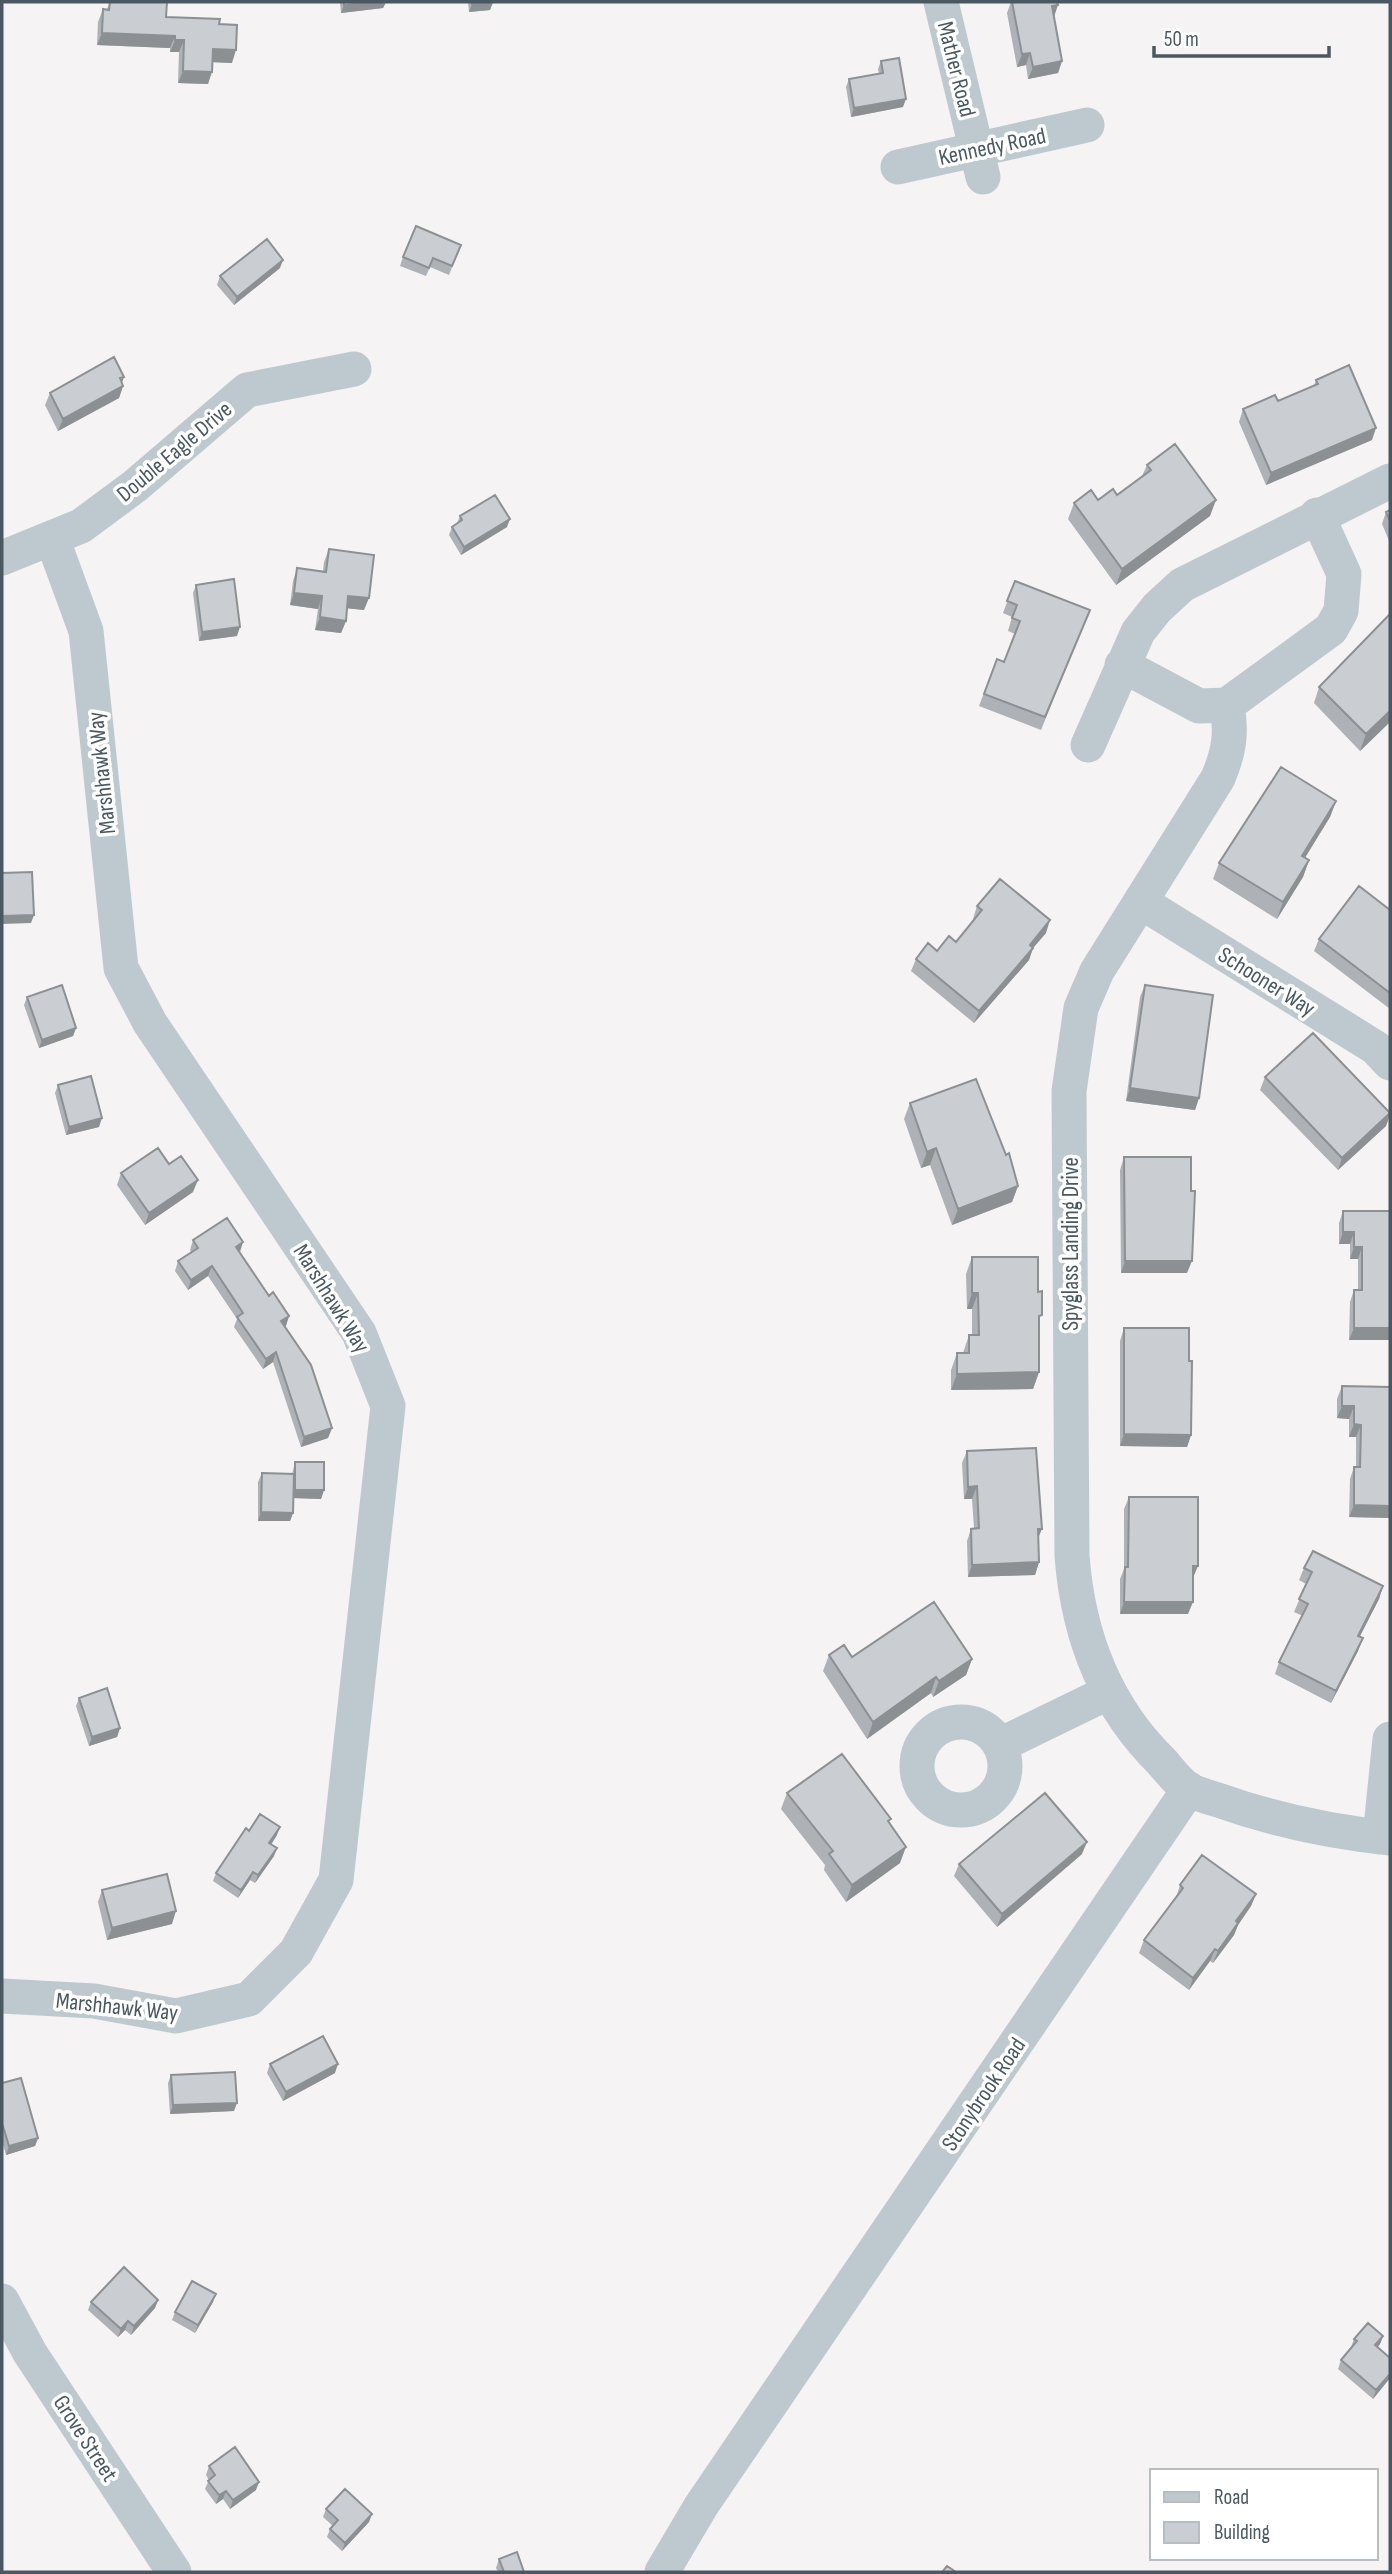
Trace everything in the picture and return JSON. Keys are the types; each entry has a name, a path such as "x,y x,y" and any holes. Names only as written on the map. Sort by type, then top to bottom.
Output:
{"street":[{"name":"Mather Road","path":"941,2 980,163"},
{"name":"Kennedy Road","path":"898,167 980,163 1087,125"},
{"name":"Double Eagle Drive","path":"2,558 80,526 135,486 247,390 354,369"},
{"path":"1088,745 1138,632 1157,608 1182,585 1317,515 1390,481"},
{"path":"1122,665 1199,706 1227,705 1331,629 1342,611 1344,573 1317,515"},
{"name":"Marshhawk Way","path":"2,1996 94,2001 176,2016 248,1998 296,1952 336,1880 388,1406 359,1333 150,1023 121,968 86,631 52,538"},
{"name":"Spyglass Landing Drive","path":"1189,1789 1151,1752 1109,1692 1098,1673 1075,1594 1072,1556 1069,1091 1081,1008 1097,971 1218,778 1229,752 1231,726 1227,705"},
{"name":"Schooner Way","path":"1141,902 1376,1048 1390,1063"},
{"path":"1000,1745 1109,1692"},
{"path":"1189,1789 1256,1814 1352,1834 1385,1837 1390,1739"},
{"name":"Stonybrook Road","path":"662,2572 701,2506 1189,1789"},
{"name":"Grove Street","path":"2,2301 30,2353 174,2572"}],"building":[{"path":"110,2 167,2 166,17 220,19 219,24 237,25 236,50 213,49 212,72 183,71 184,40 175,40 175,36 102,33 103,9 109,10"},
{"path":"344,2 371,2 344,5"},
{"path":"1012,2 1057,2 1058,5 1052,6 1062,61 1033,67 1030,53 1022,54"},
{"path":"899,58 906,99 854,108 849,79 883,73 881,61"},
{"path":"416,226 461,245 452,266 433,258 429,268 403,257"},
{"path":"267,239 283,260 237,297 220,276"},
{"path":"114,357 124,377 120,378 123,386 63,419 50,393"},
{"path":"1349,365 1376,428 1271,473 1243,409 1275,395 1278,401 1318,384 1316,380"},
{"path":"1175,444 1216,500 1122,569 1074,503 1091,490 1098,500 1113,489 1117,495 1151,470 1147,465"},
{"path":"495,495 510,519 464,547 452,527 462,520 460,516"},
{"path":"329,549 374,555 369,598 348,596 346,621 320,617 322,596 294,593 297,568 326,572"},
{"path":"234,579 240,627 202,632 196,585"},
{"path":"1015,581 1090,610 1045,717 984,694 997,659 1004,662 1020,621 1012,618 1017,605 1007,601"},
{"path":"1390,614 1390,711 1366,734 1319,687"},
{"path":"1281,767 1336,801 1302,856 1309,860 1283,902 1219,863"},
{"path":"32,872 34,915 2,916 2,873"},
{"path":"1000,879 1050,920 1030,945 1033,948 979,1011 916,959 928,943 937,951 949,936 956,942 982,910 977,906"},
{"path":"1359,886 1390,910 1390,993 1319,939"},
{"path":"62,985 76,1028 42,1040 27,997"},
{"path":"1145,985 1213,995 1199,1098 1130,1088"},
{"path":"1313,1033 1390,1113 1342,1158 1265,1077"},
{"path":"91,1076 102,1118 69,1127 58,1085"},
{"path":"976,1079 1006,1155 1009,1153 1018,1186 958,1209 936,1148 927,1152 910,1103"},
{"path":"158,1148 169,1164 181,1156 198,1180 149,1213 121,1173"},
{"path":"1124,1157 1191,1157 1191,1191 1195,1191 1192,1261 1125,1261"},
{"path":"1343,1211 1390,1211 1390,1328 1354,1328 1354,1290 1362,1290 1362,1247 1354,1247 1354,1232 1343,1232"},
{"path":"227,1218 243,1242 236,1247 269,1296 273,1292 289,1316 281,1321 311,1365 332,1428 304,1437 276,1352 266,1359 237,1317 243,1313 212,1266 191,1280 178,1261 198,1248 193,1240"},
{"path":"972,1257 1038,1257 1038,1292 1042,1291 1039,1372 957,1374 957,1353 969,1353 969,1335 979,1335 978,1293 972,1293"},
{"path":"1124,1328 1189,1328 1189,1361 1192,1361 1191,1435 1124,1434"},
{"path":"1342,1386 1390,1387 1390,1506 1354,1505 1354,1467 1360,1467 1361,1425 1354,1424 1354,1406 1342,1406"},
{"path":"1036,1448 1042,1529 1038,1529 1039,1562 972,1565 971,1529 979,1528 977,1486 968,1487 967,1451"},
{"path":"295,1462 324,1462 324,1490 295,1490"},
{"path":"262,1473 294,1474 293,1513 261,1512"},
{"path":"1129,1497 1198,1497 1198,1566 1193,1566 1193,1602 1124,1602 1125,1567 1128,1567"},
{"path":"1313,1551 1383,1586 1358,1636 1363,1638 1336,1691 1279,1662 1308,1604 1299,1599 1312,1572 1304,1568"},
{"path":"934,1602 972,1659 939,1681 936,1677 873,1722 829,1655 844,1645 852,1657"},
{"path":"107,1688 120,1728 92,1737 79,1698"},
{"path":"842,1754 891,1819 888,1821 906,1847 852,1885 829,1854 833,1851 787,1793"},
{"path":"1045,1793 1087,1842 1002,1914 959,1864"},
{"path":"260,1814 280,1827 269,1843 277,1848 258,1875 253,1872 241,1890 216,1873 246,1828 249,1831"},
{"path":"1202,1855 1256,1894 1218,1951 1215,1949 1193,1978 1144,1940 1183,1888 1180,1885"},
{"path":"167,1874 176,1911 112,1928 102,1890"},
{"path":"323,2036 338,2064 286,2092 270,2064"},
{"path":"235,2072 237,2103 173,2105 171,2075"},
{"path":"21,2078 38,2138 9,2146 2,2123 2,2083"},
{"path":"124,2267 158,2300 134,2326 128,2321 121,2329 91,2302"},
{"path":"192,2281 216,2294 198,2325 175,2312"},
{"path":"1368,2323 1383,2336 1375,2345 1390,2358 1390,2374 1376,2390 1341,2360"},
{"path":"235,2447 259,2482 233,2500 226,2491 219,2495 208,2481 215,2475 209,2466"},
{"path":"345,2489 372,2514 345,2543 330,2529 338,2520 326,2509"},
{"path":"517,2552 524,2572 504,2572 499,2559"},
{"path":"947,2566 956,2572 942,2572"}]}
